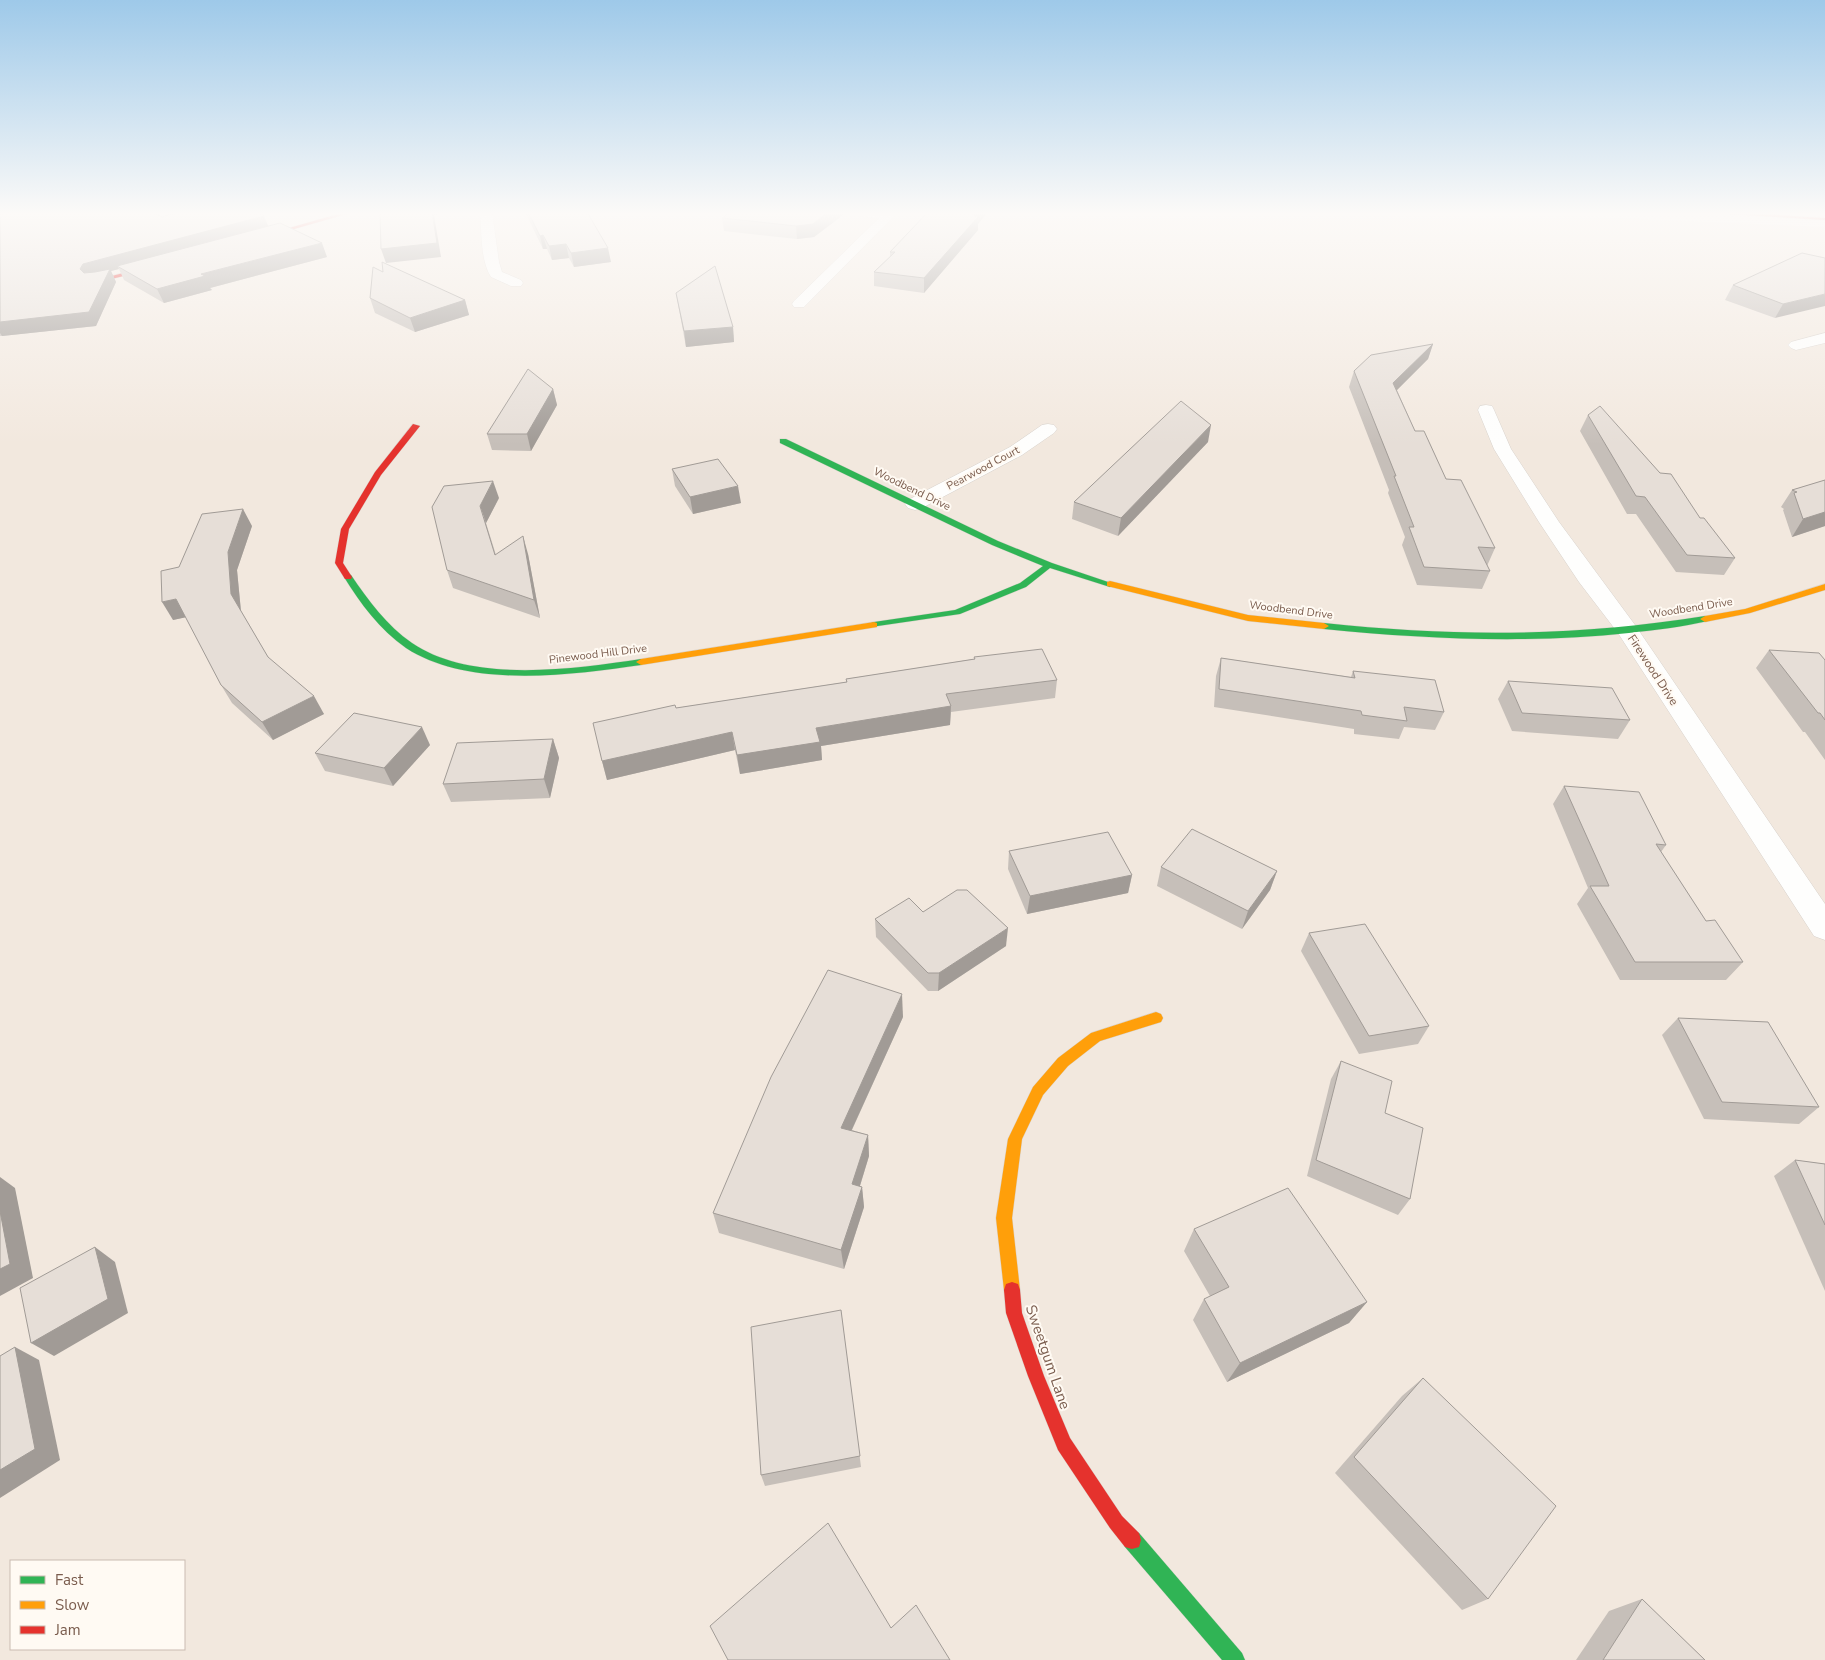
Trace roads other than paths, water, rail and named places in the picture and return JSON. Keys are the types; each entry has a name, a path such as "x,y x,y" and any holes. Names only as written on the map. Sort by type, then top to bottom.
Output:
{"street":[{"path":"799,304 814,289"},
{"path":"1796,345 1825,338"},
{"name":"Firewood Drive","path":"1486,410 1492,432 1534,500 1592,586 1627,630 1825,928"},
{"name":"Pinewood Hill Drive","path":"416,426 378,474 345,529 339,563 356,590 396,635 417,650 442,661 474,669 528,674 623,664 957,612 998,597 1023,585 1049,565"},
{"name":"Pearwood Court","path":"915,504 1016,451 1048,429"},
{"name":"Woodbend Drive","path":"783,441 995,543 1049,565 1087,578 1248,618 1307,626 1450,637 1560,636 1660,627 1747,611 1825,587"},
{"name":"Sweetgum Lane","path":"1156,1018 1096,1037 1063,1062 1038,1092 1015,1139 1004,1218 1014,1313 1036,1376 1064,1444 1116,1522 1235,1660"}]}
